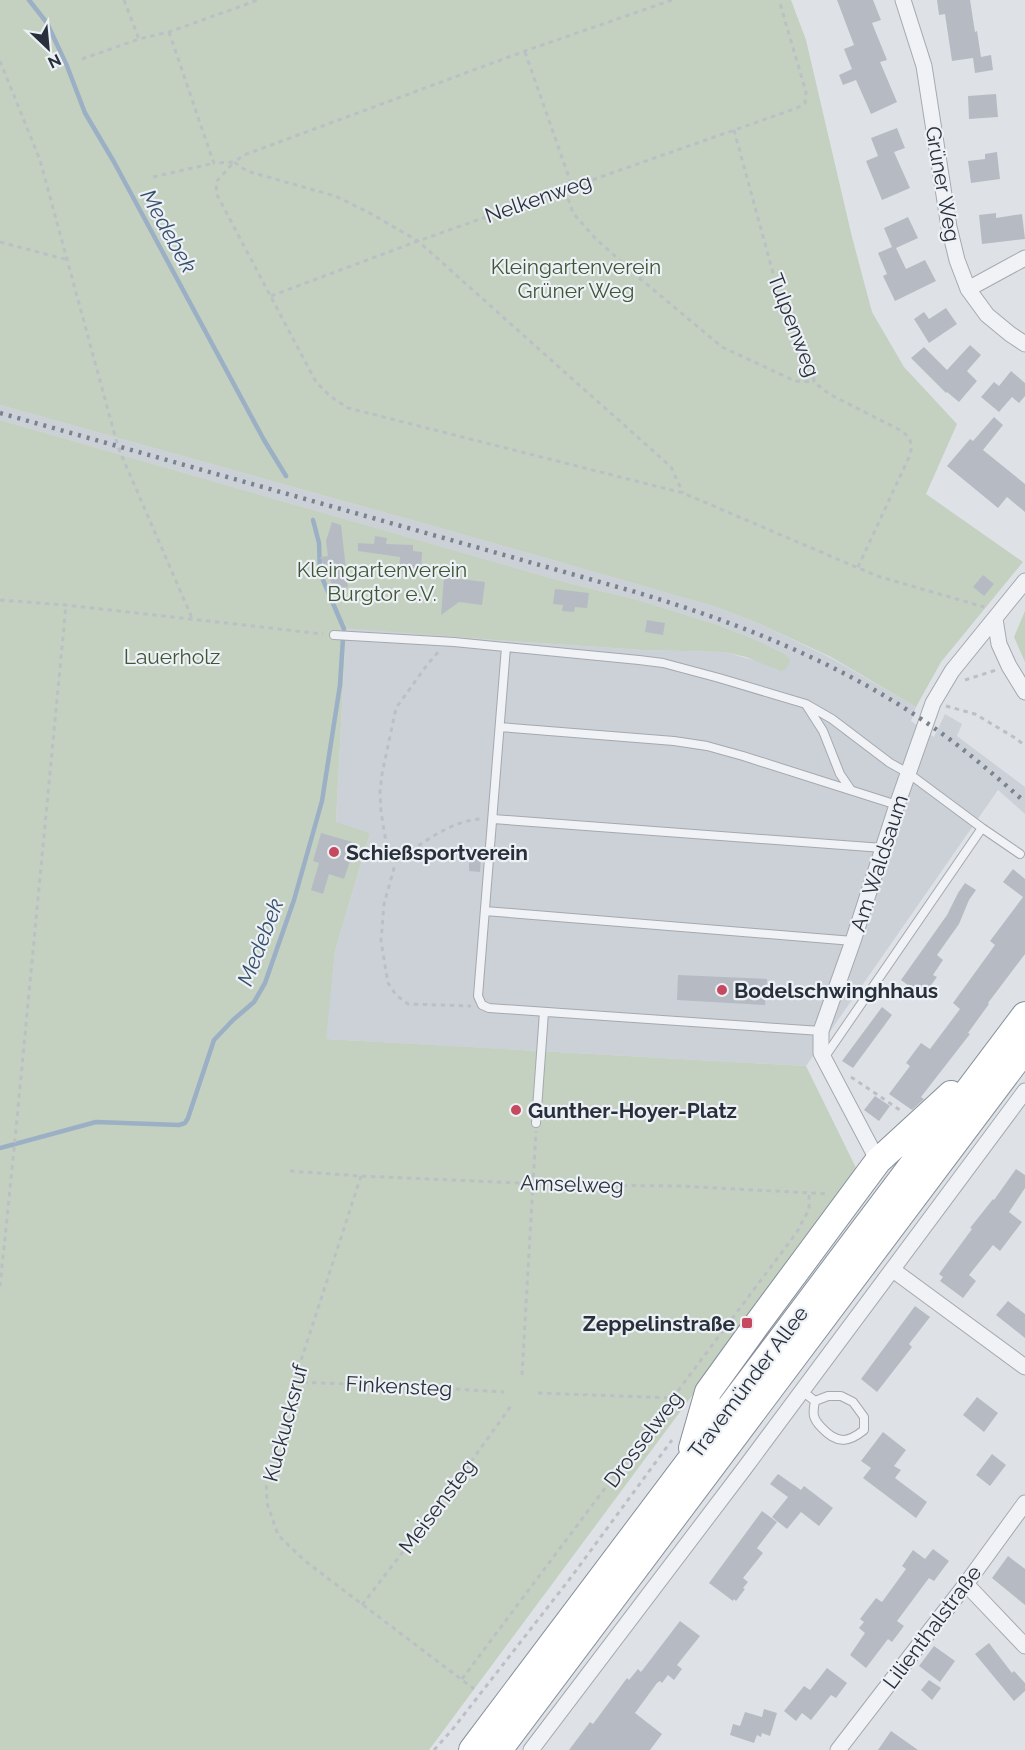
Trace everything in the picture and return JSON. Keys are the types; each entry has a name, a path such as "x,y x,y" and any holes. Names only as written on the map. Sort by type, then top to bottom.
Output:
{"highway":[{"path":"688,1462 708,1392 755,1327 878,1161 1010,1046 1025,1006"},
{"name":"Travemünder Allee","path":"499,1750 1010,1046 1025,1015"},
{"name":"Travemünder Allee","path":"472,1750 688,1462 1010,1046"}],"street":[{"name":"Grüner Weg","path":"903,0 924,66 949,227 957,260 968,289 987,315 1025,344"},
{"path":"968,289 1025,258"},
{"name":"Am Waldsaum","path":"878,1161 820,1053 821,1030 854,941 897,805 933,703 952,671 1025,581"},
{"path":"998,615 999,644 1025,692"},
{"path":"531,1750 1025,1091"},
{"path":"893,1270 1025,1367"},
{"name":"Lilienthalstraße","path":"838,1750 966,1584 1025,1503"},
{"path":"966,1584 1025,1646"}],"lane":[{"path":"334,635 454,642 663,663 806,704 832,719 890,763 908,773 1020,854"},
{"path":"506,647 478,996 482,1005 489,1008 821,1030"},
{"path":"806,704 823,731 840,774 850,790"},
{"path":"500,727 674,741 707,746 897,805"},
{"path":"493,819 884,849"},
{"path":"824,1059 982,828"},
{"path":"485,910 854,941"},
{"path":"536,1123 544,1012"},
{"path":"802,1391 815,1401"},
{"path":"828,1396 841,1396 854,1402 864,1417 864,1430 853,1438 840,1441 829,1435 813,1415 815,1401 828,1396"}],"path":[{"path":"124,0 139,39"},
{"path":"82,59 139,39 169,32 258,0"},
{"path":"672,0 244,154 217,181 216,193 316,382 330,396 348,408 683,493 877,576 998,615"},
{"name":"Nelkenweg","path":"272,296 418,241 797,108 805,103 806,92 779,0"},
{"path":"169,32 214,163"},
{"path":"525,51 572,186"},
{"path":"0,62 40,160 118,447 192,618"},
{"name":"Tulpenweg","path":"734,130 773,273 792,321 812,361 814,382 829,394 900,430 911,441 910,455 858,567"},
{"path":"153,177 214,163 234,162 247,171 335,196 418,241 671,467 683,493"},
{"path":"564,189 573,213 595,238 722,347 795,381 814,382"},
{"path":"0,242 68,260"},
{"path":"0,600 192,618 334,635"},
{"path":"0,1286 66,605"},
{"path":"396,861 386,842 380,792 396,708 427,665 438,653 454,642"},
{"path":"942,687 1009,666"},
{"path":"933,703 975,714 1017,738 1025,746"},
{"path":"482,1005 465,1007 408,1004 388,983 381,941 384,904 396,861 441,831 459,823 493,819"},
{"path":"824,1059 920,1123"},
{"path":"522,1375 536,1123"},
{"name":"Amselweg","path":"290,1171 531,1183 682,1186 845,1196 855,1194"},
{"name":"Kuckucksruf","path":"361,1176 266,1476 267,1503 278,1535 305,1561 474,1689"},
{"name":"Drosselweg","path":"462,1679 797,1232 809,1209 809,1193"},
{"name":"Finkensteg","path":"294,1382 504,1392"},
{"path":"538,1393 673,1398"},
{"name":"Meisensteg","path":"362,1605 452,1488 511,1406"},
{"path":"434,1750 573,1576 675,1437"}],"shaded area":[{"path":"0,405 716,607 760,624 831,658 916,707 911,721 934,737 945,714 962,724 957,736 1025,787 1025,814 998,790 806,1066 325,1039 335,951 370,833 336,823 346,627 642,650 724,652 786,669 789,661 787,655 752,638 712,623 638,600 568,583 0,420"}],"green space":[{"name":"Kleingartenverein Grüner Weg","path":"0,0 791,0 806,40 872,312 904,367 957,424 926,494 1023,562 941,662 916,707 831,657 760,624 716,607 0,405"},
{"path":"0,420 568,583 638,600 752,638 787,655 790,661 786,669 781,671 746,657 724,652 642,650 346,628 336,822 370,833 335,951 326,1039 806,1066 858,1172 429,1750 0,1750"},
{"path":"1025,611 1025,662 1014,637"}],"building":[{"path":"837,0 873,0 881,20 872,23 887,60 880,62 897,102 871,114 856,80 843,85 839,75 852,69 844,49 854,45"},
{"path":"937,0 970,0 981,57 991,55 993,70 975,73 973,58 952,61 945,14 939,15"},
{"path":"996,94 998,117 969,119 968,96"},
{"path":"897,128 905,148 894,152 910,188 882,200 866,161 878,156 871,138"},
{"path":"997,152 1000,179 971,183 968,161 985,159 985,154"},
{"path":"996,213 996,218 1022,214 1025,239 982,244 979,215"},
{"path":"908,217 918,238 896,248 906,269 925,260 936,281 895,301 883,276 887,274 878,253 892,247 884,228"},
{"path":"946,308 957,324 929,343 914,319 924,312 929,319"},
{"path":"970,345 981,355 967,371 977,381 959,402 946,393 911,358 924,347 947,370"},
{"path":"1011,371 1025,383 1025,396 1019,403 1012,397 999,412 981,397 994,382 999,386"},
{"path":"994,417 1003,425 983,450 1025,484 1025,512 1007,497 998,508 947,466 970,439 973,441"},
{"path":"332,522 341,525 348,587 334,589 320,557 328,556 326,541"},
{"path":"375,536 387,538 386,544 413,545 413,551 422,552 421,572 399,571 400,557 358,551 358,543 374,544"},
{"path":"983,575 994,584 984,596 973,587"},
{"path":"444,577 485,582 482,605 459,602 441,615"},
{"path":"555,589 589,593 587,608 575,607 574,612 562,611 563,605 553,604"},
{"path":"647,620 665,623 663,635 645,632"},
{"name":"Schießsportverein","path":"321,833 356,843 344,879 329,874 323,894 311,890 319,863 313,861"},
{"path":"469,859 481,859 480,872 469,871"},
{"path":"1013,869 1025,879 1025,954 988,1003 968,1033 970,1034 921,1097 924,1099 912,1110 889,1094 910,1066 906,1063 921,1043 930,1049 960,1009 953,1003 995,945 990,941 1023,897 1003,882"},
{"path":"965,883 976,890 959,924 937,955 943,960 933,975 937,977 923,996 901,980 947,915"},
{"name":"Bodelschwinghhaus","path":"678,975 767,979 765,1005 677,1000"},
{"path":"882,1007 892,1015 853,1068 842,1061"},
{"path":"875,1096 890,1106 879,1121 864,1110"},
{"path":"1016,1169 1025,1175 1025,1188 1009,1212 1022,1222 1000,1251 993,1245 969,1275 976,1281 963,1298 940,1281 943,1277 939,1274 972,1229 970,1228"},
{"path":"1008,1301 1025,1314 1025,1338 996,1315"},
{"path":"915,1306 930,1317 909,1344 912,1347 877,1392 861,1379"},
{"path":"977,1397 998,1413 984,1432 963,1415"},
{"path":"883,1432 906,1450 894,1466 901,1470 895,1478 927,1502 916,1518 863,1478 871,1468 861,1461"},
{"path":"992,1454 1006,1465 990,1486 976,1475"},
{"path":"778,1474 801,1490 804,1486 833,1508 819,1526 801,1512 787,1529 772,1517 788,1497 770,1484"},
{"path":"762,1511 777,1522 757,1548 763,1553 743,1578 748,1582 743,1588 745,1589 736,1601 734,1599 733,1601 709,1583"},
{"path":"933,1549 949,1561 934,1581 929,1578 897,1621 904,1626 892,1642 888,1639 866,1668 850,1655 865,1633 859,1628 864,1622 860,1619 876,1598 882,1602 906,1569 902,1566 913,1550 925,1559"},
{"path":"1008,1556 1025,1569 1025,1605 992,1578"},
{"path":"680,1621 700,1636 677,1665 682,1669 674,1680 668,1675 662,1683 660,1681 657,1683 635,1713 662,1734 650,1750 569,1750 590,1722 593,1724 627,1678 629,1680 638,1669 641,1672"},
{"path":"989,1643 1012,1673 1014,1671 1025,1683 1025,1691 1014,1701 975,1654"},
{"path":"934,1646 955,1661 940,1682 919,1666"},
{"path":"827,1668 847,1683 836,1698 831,1695 811,1720 802,1713 796,1721 784,1711 804,1686 810,1690"},
{"path":"929,1680 941,1688 932,1700 921,1690"},
{"path":"764,1709 777,1713 770,1736 762,1733 761,1737 757,1735 754,1743 730,1735 733,1724 740,1726 745,1712 762,1717"},
{"path":"891,1731 901,1738 918,1750 878,1750"}],"waterway":[{"name":"Medebek","path":"29,0 47,23 85,113 114,162 264,440 286,476"},
{"name":"Medebek","path":"313,520 319,543 320,573 344,629"},
{"name":"Medebek","path":"0,1148 96,1122 179,1125 185,1123 214,1040 254,1002 265,983 294,900 322,801 340,685 343,638"}],"railway":[{"path":"0,413 632,591 715,618 797,651 875,690 948,738 1025,802"}],"place":[{"name":"Schießsportverein","path":"334,852"},
{"name":"Bodelschwinghhaus","path":"722,990"},
{"name":"Gunther-Hoyer-Platz","path":"516,1110"},
{"name":"Zeppelinstraße","path":"747,1323"}],"park label":[{"name":"Kleingartenverein Burgtor e.V.","path":"382,581"},
{"name":"Lauerholz","path":"172,656"}]}
